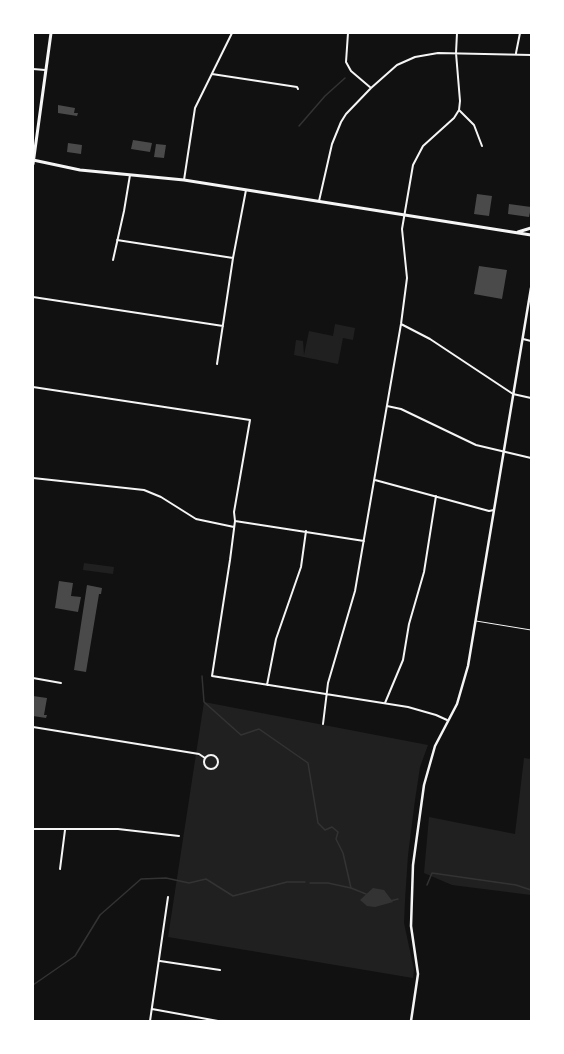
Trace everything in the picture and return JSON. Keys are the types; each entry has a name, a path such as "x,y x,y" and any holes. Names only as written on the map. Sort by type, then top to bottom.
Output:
{"main road":[{"path":"52,33 33,162 80,170 130,173 184,180 531,235"},
{"path":"517,233 531,228"}],"street":[{"path":"184,180 193,113 196,103 232,33"},
{"path":"348,33 345,57 346,62 351,71 371,88"},
{"path":"322,724 331,672 355,591 365,541 401,324 407,278 402,235 404,215 416,156 423,146 454,118 459,110 460,101 456,53 457,33"},
{"path":"516,53 520,33"},
{"path":"318,202 332,144 346,114 371,88 397,65 406,60 425,55 456,53 516,53 531,55"},
{"path":"33,69 46,70"},
{"path":"212,74 297,87 298,89"},
{"path":"459,110 474,125 482,146"},
{"path":"112,260 124,211 130,173"},
{"path":"217,364 233,258 246,190"},
{"path":"117,240 233,258"},
{"path":"411,1021 418,974 411,926 416,831 430,762 447,720 457,704 468,666 531,288"},
{"path":"33,297 223,326"},
{"path":"401,324 430,339 514,394 531,398"},
{"path":"523,339 531,341"},
{"path":"33,387 250,420 234,512 235,522 212,676 418,709 447,720"},
{"path":"387,406 401,409 465,441 531,458"},
{"path":"33,478 144,490 161,497 196,519 234,526"},
{"path":"375,480 489,511 494,510"},
{"path":"385,703 402,660 409,624 424,572 436,496"},
{"path":"235,522 306,531 365,541"},
{"path":"267,685 276,639 301,567 306,531"},
{"path":"33,678 61,682"},
{"path":"33,727 199,754 205,758"},
{"path":"210,755 214,755 218,758 218,765 214,768 207,768 204,764 205,758 210,755"},
{"path":"33,829 118,829 179,836"},
{"path":"60,869 65,830"},
{"path":"150,1021 160,961 168,897"},
{"path":"160,961 220,970"},
{"path":"152,1009 218,1021"}],"lane":[{"path":"476,621 531,630"}],"shaded area":[{"path":"335,324 355,328 353,340 343,338 338,364 294,355 296,340 303,341 304,355 309,331 333,336"},
{"path":"84,563 114,567 113,574 83,570"},
{"path":"204,702 428,745 420,767 415,800 408,855 405,900 404,923 414,970 413,978 168,937"},
{"path":"524,758 531,759 531,895 452,885 424,873 429,817 515,834"},
{"path":"373,888 384,890 393,902 375,907 367,906 360,900"}],"building":[{"path":"58,105 75,108 74,113 78,113 77,116 58,113"},
{"path":"133,140 152,143 150,152 131,149"},
{"path":"68,143 82,145 81,154 67,152"},
{"path":"156,144 166,145 164,158 154,157"},
{"path":"477,194 492,196 489,216 474,214"},
{"path":"509,204 531,207 529,217 508,214"},
{"path":"479,266 507,270 502,299 474,294"},
{"path":"59,581 73,583 71,596 81,597 78,612 55,608"},
{"path":"87,585 102,588 101,594 99,594 86,672 74,670"},
{"path":"33,696 47,698 44,715 47,715 46,718 33,716"}],"waterway":[{"path":"299,126 325,96 345,78"},
{"path":"202,676 204,702 241,735 259,729 308,763 318,823 325,830 332,827 338,832 336,839 343,853 351,888 366,894"},
{"path":"427,885 432,873 516,885 531,890"},
{"path":"33,985 75,956 100,915 141,879 166,878 189,883 206,879 233,896 287,882 305,882"},
{"path":"310,883 328,883 351,888"},
{"path":"390,901 398,899"}]}
